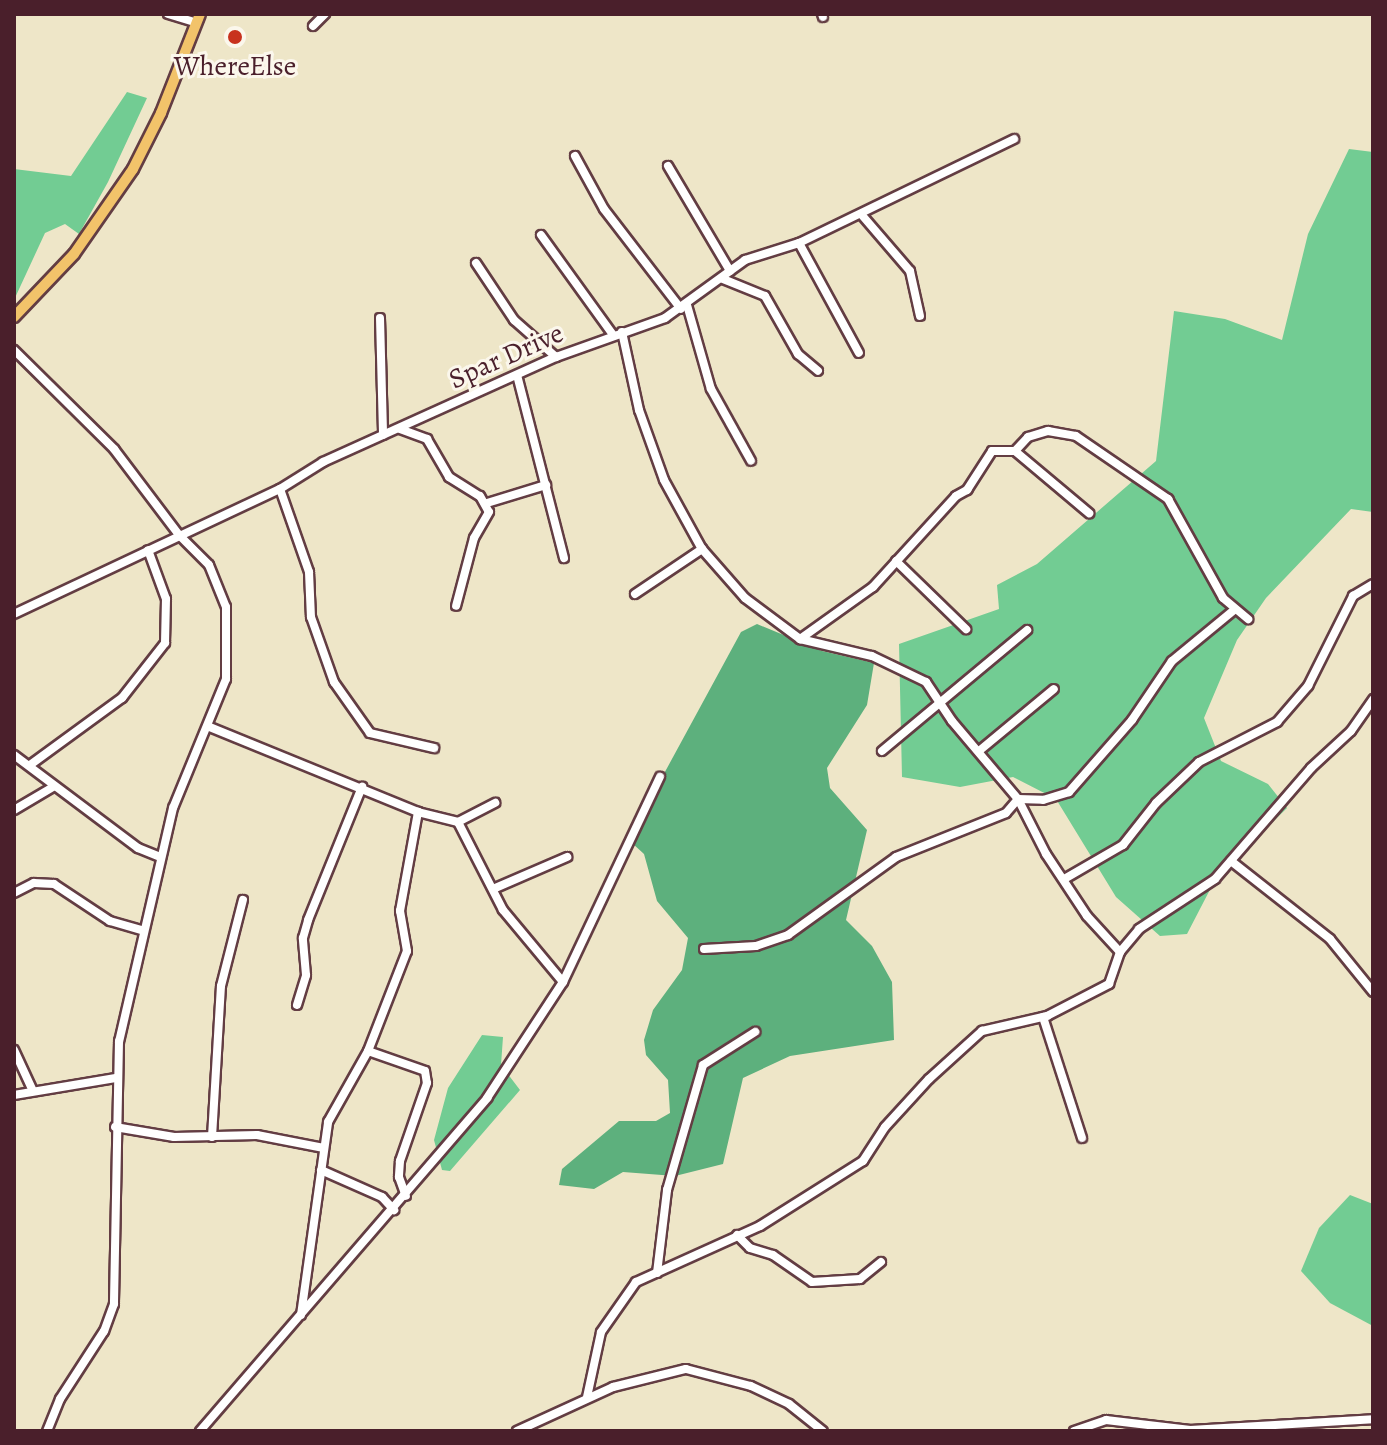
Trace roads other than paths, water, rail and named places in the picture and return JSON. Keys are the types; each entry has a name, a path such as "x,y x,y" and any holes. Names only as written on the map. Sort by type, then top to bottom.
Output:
{"main road":[{"path":"14,317 74,254 114,200 161,113 198,18"}],"street":[{"path":"168,14 198,18"},
{"path":"313,26 325,14"},
{"name":"Spar Drive","path":"14,614 280,489 323,462 556,357 684,307 745,260 799,243 1014,139"},
{"path":"575,156 604,209 684,307 711,389 751,461"},
{"path":"668,166 730,271"},
{"path":"861,214 910,271 920,316"},
{"path":"541,235 618,334 651,445 702,549 745,598 800,639 898,666 926,682 940,698 952,721 1018,799 1046,854 1105,937 1120,952"},
{"path":"799,243 859,353"},
{"path":"476,263 514,320 556,357"},
{"path":"723,279 765,296 798,354 818,371"},
{"path":"380,318 383,435"},
{"path":"14,350 114,449 179,535 209,565 226,607 226,679 210,727 179,794 160,857 141,930 116,1078 114,1304 104,1331 47,1431"},
{"path":"517,375 564,558"},
{"path":"400,429 427,439 449,477 487,503 489,512 474,538 456,606"},
{"path":"800,639 873,587 956,496 967,490 992,451 1015,451 1037,433 1076,436 1168,499 1234,610 1248,619"},
{"path":"1015,451 1089,513"},
{"path":"487,503 546,485"},
{"path":"280,489 309,572 311,617 334,682 370,733 434,748"},
{"path":"635,594 702,549"},
{"path":"30,765 122,698 165,643 166,599 148,550"},
{"path":"896,561 966,629"},
{"path":"1066,878 1123,845 1156,803 1199,762 1277,722 1308,686 1353,596 1373,584"},
{"path":"1018,799 1043,800 1069,792 1132,720 1172,661 1234,610"},
{"path":"882,751 940,698 1027,630"},
{"path":"979,751 1054,689"},
{"path":"587,1397 601,1332 612,1310 636,1282 785,1212 863,1161 885,1127 975,1036 1043,1017 1109,984 1120,952 1129,941 1157,915 1205,888 1311,768 1351,731 1373,699"},
{"path":"210,727 418,812 458,822 495,803"},
{"path":"14,755 30,765 53,787 160,857"},
{"path":"200,1431 406,1197 487,1098 563,982 660,777"},
{"path":"14,810 53,787"},
{"path":"297,1005 306,975 303,938 308,920 362,787"},
{"path":"704,949 756,946 788,935 896,857 1006,813 1018,799"},
{"path":"300,1319 324,1148 335,1104 368,1051 407,951 400,911 418,812"},
{"path":"458,822 493,889 533,952 563,982"},
{"path":"493,889 567,857"},
{"path":"1231,861 1330,939 1373,992"},
{"path":"14,893 34,883 54,884 110,921 141,930"},
{"path":"212,1137 221,986 243,900"},
{"path":"1105,937 1129,941"},
{"path":"1043,1017 1082,1138"},
{"path":"657,1273 667,1190 703,1065 755,1032"},
{"path":"14,1050 32,1089"},
{"path":"368,1051 425,1071 427,1083 400,1161 406,1197"},
{"path":"14,1095 32,1089 116,1078"},
{"path":"115,1127 212,1137 257,1135 324,1148"},
{"path":"321,1170 382,1197 394,1210"},
{"path":"737,1235 750,1248 773,1255 812,1282 860,1279 881,1262"},
{"path":"517,1431 587,1397 650,1375 686,1369 751,1386 789,1404 823,1431"},
{"path":"1074,1431 1106,1420 1190,1430 1373,1419"}],"place":[{"name":"WhereElse","path":"235,37"}]}
